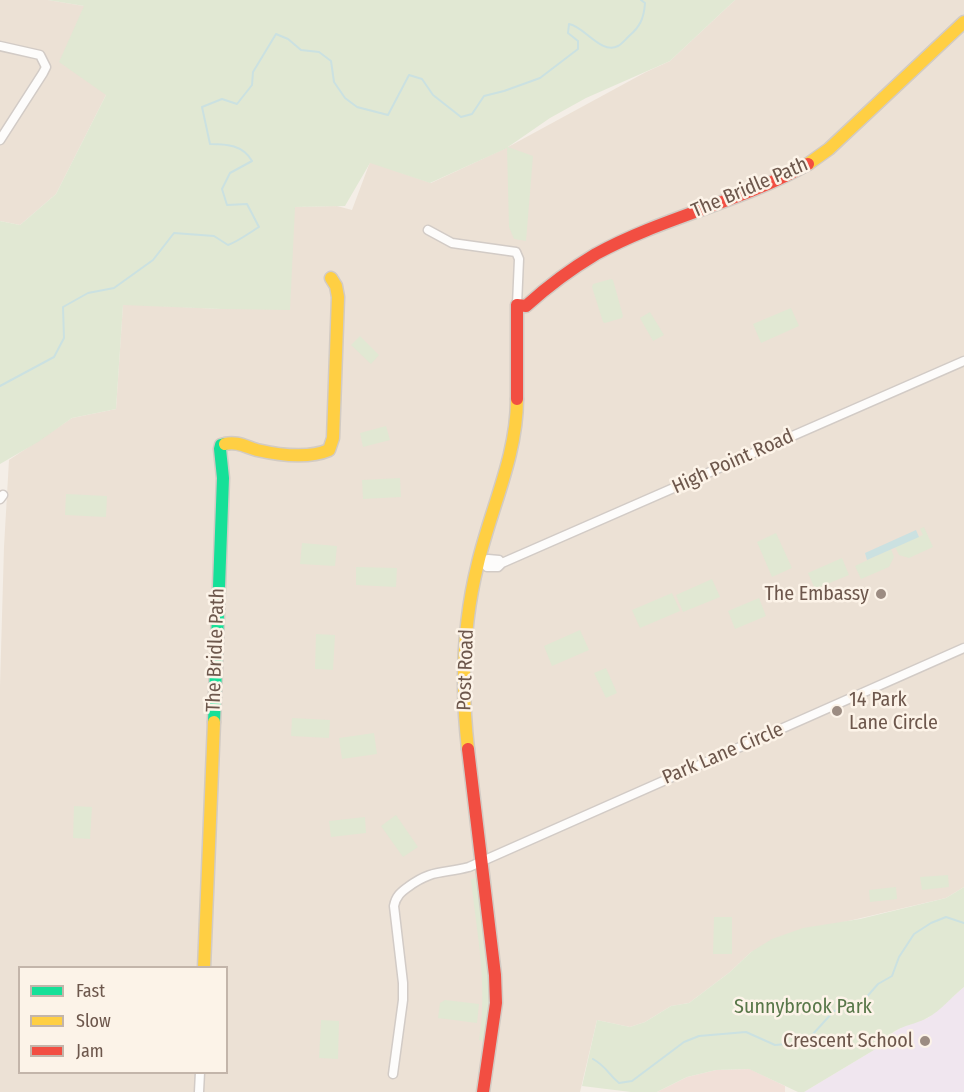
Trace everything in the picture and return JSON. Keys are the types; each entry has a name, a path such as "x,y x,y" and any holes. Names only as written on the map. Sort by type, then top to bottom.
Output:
{"street":[{"name":"The Bridle Path","path":"517,305 525,295 533,292 538,294 597,254 628,239 781,179 813,161 829,149 964,22"},
{"path":"0,46 40,55 46,67 0,140"},
{"name":"Post Road","path":"428,230 452,243 516,252 519,260 517,404 514,428 505,475 469,609 465,654 464,717 495,975 496,1003 483,1092"},
{"name":"The Bridle Path","path":"204,966 224,477 219,456 221,446 231,442 241,443 257,450 278,453 320,455 329,450 333,438 338,297 336,286 331,278"},
{"name":"High Point Road","path":"481,562 487,567 498,567 502,563 964,361"},
{"name":"Park Lane Circle","path":"393,1074 403,992 394,906 396,898 421,877 437,871 466,868 964,648"},
{"path":"199,1092 200,1074"}],"shaded area":[{"path":"0,0 48,0 84,6 106,95 56,194 20,225 0,221"},
{"path":"735,0 964,0 964,887 946,898 840,923 751,952 730,972 689,1003 671,1006 645,1022 630,1027 597,1020 580,1092 0,1092 0,686 9,460 72,418 116,409 123,304 221,309 295,207 337,206 352,210 370,162 431,183 508,147 670,61"},
{"path":"916,530 919,537 867,560 865,553"},
{"name":"Crescent School","path":"964,987 964,1092 804,1092 884,1044 886,1038 902,1027 928,1018"},
{"path":"750,1069 785,1086 785,1092 657,1092 687,1077 716,1070"}],"green space":[{"path":"48,0 735,0 670,61 586,98 550,118 508,147 533,156 526,241 514,239 509,227 507,148 430,183 370,163 345,206 295,207 290,310 123,305 116,409 72,418 38,442 0,464 0,221 20,225 56,194 106,95 59,62 84,6"},
{"path":"611,279 623,316 605,323 592,287 593,284"},
{"path":"791,308 799,326 761,343 753,324"},
{"path":"650,312 664,335 653,341 640,318"},
{"path":"360,336 379,355 371,364 351,345"},
{"path":"386,426 390,440 363,447 360,433"},
{"path":"400,478 401,497 363,499 362,480"},
{"path":"66,494 107,496 106,517 65,515"},
{"path":"924,527 933,547 909,558 899,555 895,547 923,535 920,529"},
{"path":"776,533 792,568 772,577 757,542"},
{"path":"302,543 337,546 335,566 300,564"},
{"path":"891,549 894,557 889,567 861,579 855,566"},
{"path":"842,558 849,575 815,589 808,573"},
{"path":"356,567 397,568 396,587 356,585"},
{"path":"712,579 720,597 683,612 676,595"},
{"path":"672,593 680,611 640,628 632,610"},
{"path":"759,598 766,616 735,629 728,611"},
{"path":"580,630 589,650 552,666 544,646"},
{"path":"316,634 335,635 333,670 315,669"},
{"path":"606,668 617,693 606,698 594,673"},
{"path":"292,718 330,720 329,738 291,736"},
{"path":"374,733 377,754 342,759 339,738"},
{"path":"74,806 92,807 90,839 73,838"},
{"path":"396,815 418,847 403,857 381,826"},
{"path":"365,817 366,833 331,837 329,821"},
{"path":"948,875 949,887 922,890 920,877"},
{"path":"477,877 491,985 490,1020 484,1042 479,1040 482,980 471,880"},
{"path":"896,887 897,899 870,902 869,890"},
{"name":"Sunnybrook Park","path":"964,887 964,987 932,1015 892,1033 884,1044 804,1092 798,1092 749,1069 716,1070 687,1077 657,1092 631,1092 582,1086 597,1020 630,1027 645,1022 671,1006 689,1003 730,972 751,952 772,939 803,928 860,919 946,898"},
{"path":"714,917 732,917 732,954 713,954"},
{"path":"445,1000 479,1004 477,1023 438,1018 440,1003"},
{"path":"321,1020 339,1021 338,1059 319,1058"}],"waterway":[{"path":"0,386 54,357 64,338 63,307 88,293 114,288 153,260 174,233 214,236 228,245 259,227 247,204 227,205 222,189 230,173 252,161 239,149 228,145 210,144 202,107 222,99 237,104 252,85 253,72 276,34 288,39 301,50 319,52 331,61 334,82 345,98 357,107 388,115 409,75 422,79 433,95 461,117 472,114 484,96 540,78 578,49 578,41 568,33 569,24 605,47 612,48 619,45 641,22 645,3 641,0"},
{"path":"593,1059 619,1083 632,1081 684,1042 699,1036 746,1032 775,1045 798,1043 813,1034 833,1012 843,1006 853,1006 864,1000 878,984 892,976 899,957 914,934 946,917 964,923"}],"traffic: fast":[{"path":"214,722 223,478 220,449 221,445 225,444"}],"traffic: slow":[{"path":"808,164 829,149 964,22"},
{"path":"225,444 237,444 284,455 312,454 329,450 333,438 338,297 336,286 331,278"},
{"path":"468,749 464,679 469,609 483,542 513,441 517,399"},
{"path":"204,966 214,722"}],"traffic: jam":[{"path":"517,305 526,306 578,266 622,241 756,189 808,164"},
{"path":"517,305 517,399"},
{"path":"468,749 495,975 496,1003 483,1092"}],"place":[{"name":"The Embassy","path":"881,594"},
{"name":"14 Park Lane Circle","path":"837,711"},
{"name":"Crescent School","path":"925,1041"}]}
